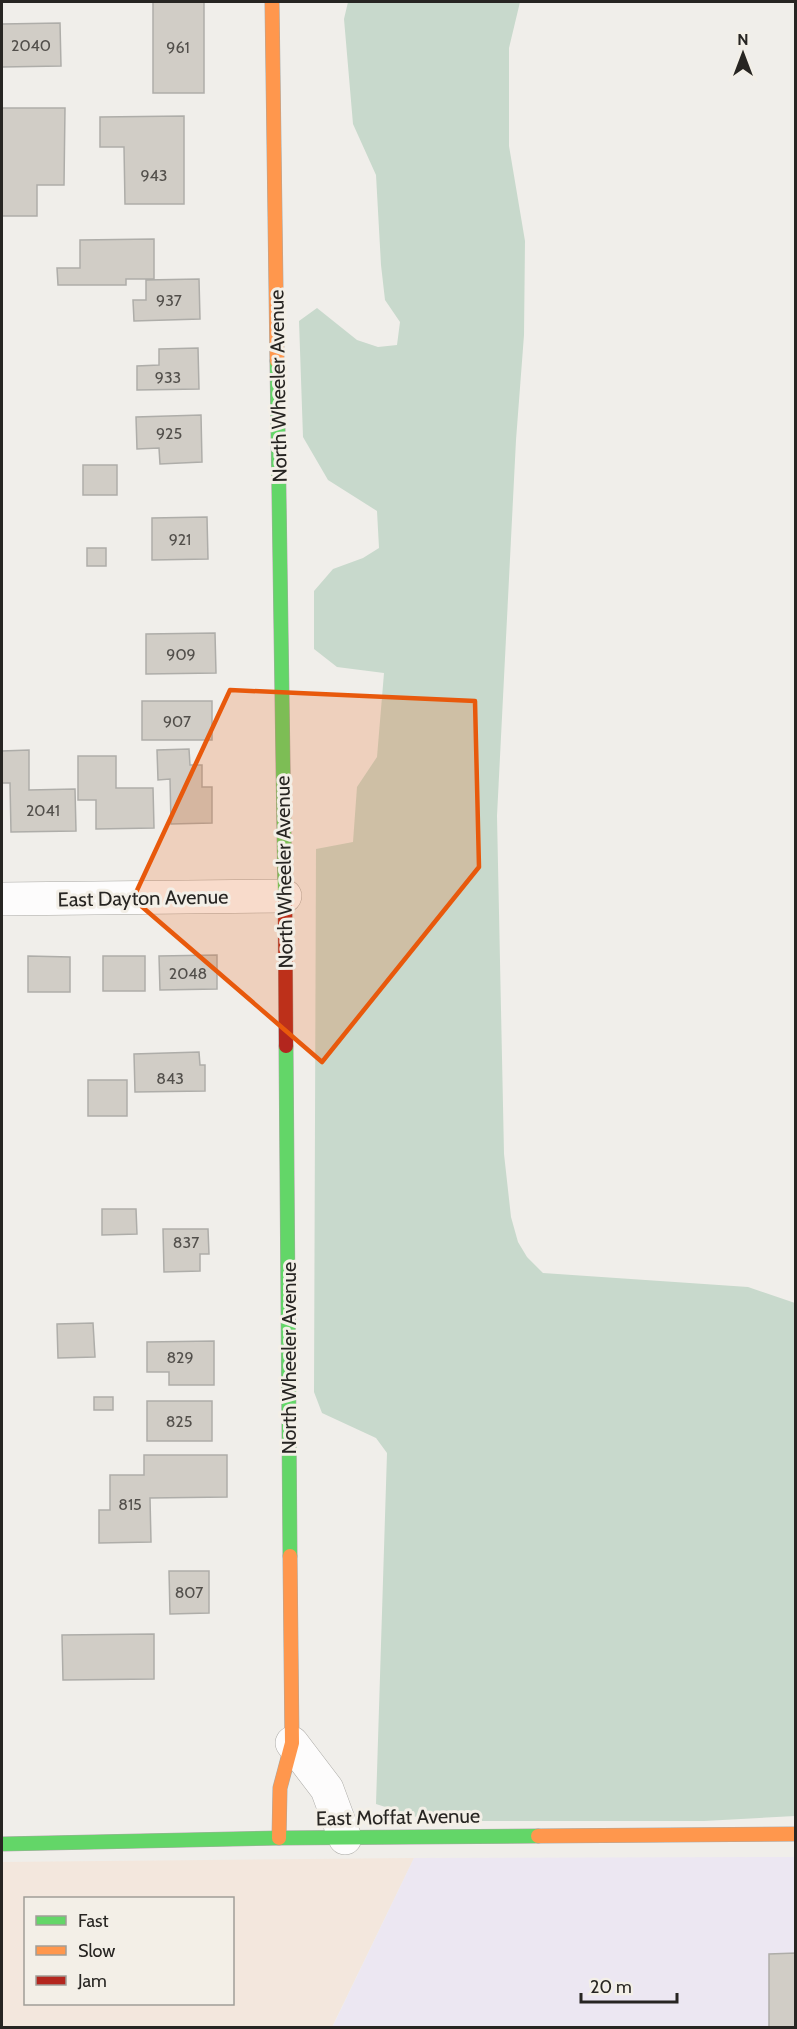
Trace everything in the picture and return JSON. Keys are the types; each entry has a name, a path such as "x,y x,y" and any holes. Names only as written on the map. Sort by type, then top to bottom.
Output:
{"street":[{"name":"North Wheeler Avenue","path":"272,2 285,896 292,1743 280,1788 279,1838"},
{"name":"East Dayton Avenue","path":"2,899 285,896"},
{"path":"292,1743 327,1789 345,1838"},
{"name":"East Moffat Avenue","path":"2,1844 279,1838 795,1834"}],"highlighted area":[{"path":"230,690 475,701 479,867 322,1062 133,899"}],"shaded area":[{"path":"795,1857 795,2027 332,2028 414,1858"},
{"path":"414,1858 332,2027 2,2027 2,1862"}],"green space":[{"path":"348,2 520,2 509,48 509,146 525,241 524,335 516,440 497,816 504,1154 511,1217 518,1242 527,1257 543,1273 748,1287 795,1303 795,1816 704,1821 429,1821 376,1804 387,1453 376,1438 322,1413 314,1392 316,849 353,842 357,787 377,757 384,673 337,667 314,649 314,591 333,569 363,558 379,548 377,511 328,480 303,437 299,321 317,308 357,340 378,347 397,345 400,322 385,300 376,175 353,124 344,19"}],"building":[{"path":"153,2 204,2 204,93 153,93"},
{"path":"60,23 61,66 2,67 2,24"},
{"path":"2,108 65,108 64,185 37,185 37,216 2,216"},
{"path":"184,116 184,204 125,204 124,147 100,147 100,117"},
{"path":"154,239 154,279 126,279 126,285 58,285 57,268 80,268 80,240"},
{"path":"199,279 200,319 134,321 133,300 146,300 146,280"},
{"path":"198,348 199,389 137,390 137,366 159,365 159,349"},
{"path":"201,415 202,462 160,464 159,448 137,449 136,417"},
{"path":"83,465 117,465 117,495 83,495"},
{"path":"207,517 208,559 152,560 152,518"},
{"path":"87,548 106,548 106,566 87,566"},
{"path":"215,633 216,673 146,674 146,634"},
{"path":"142,701 212,701 212,740 142,740"},
{"path":"189,749 190,765 202,765 202,787 212,787 212,823 171,824 170,779 158,780 157,750"},
{"path":"29,750 29,790 75,789 76,831 11,832 10,783 2,783 2,751"},
{"path":"78,756 116,756 116,788 153,788 154,828 96,829 96,800 78,800"},
{"path":"217,955 217,989 160,990 159,956"},
{"path":"28,956 70,957 70,992 28,992"},
{"path":"103,956 145,956 145,991 103,991"},
{"path":"199,1052 200,1065 205,1065 205,1091 135,1092 134,1054"},
{"path":"88,1080 127,1080 127,1116 88,1116"},
{"path":"102,1209 136,1209 137,1234 102,1235"},
{"path":"163,1229 208,1229 209,1254 200,1254 200,1271 164,1272"},
{"path":"93,1323 95,1357 58,1358 57,1324"},
{"path":"214,1341 214,1385 169,1385 169,1372 147,1372 147,1342"},
{"path":"94,1397 113,1397 113,1410 94,1410"},
{"path":"147,1401 212,1401 212,1441 147,1441"},
{"path":"144,1455 227,1455 227,1497 150,1498 151,1542 99,1543 99,1510 110,1510 110,1475 144,1475"},
{"path":"169,1571 209,1571 209,1613 170,1614"},
{"path":"154,1634 154,1679 63,1680 62,1635"},
{"path":"796,1953 796,2028 769,2028 769,1954"}],"traffic: fast":[{"path":"277,361 285,898"},
{"path":"286,1046 290,1556"},
{"path":"2,1844 279,1838 538,1836"}],"traffic: slow":[{"path":"272,2 277,361"},
{"path":"279,1838 280,1788 292,1743 290,1556"},
{"path":"538,1836 796,1834"}],"traffic: jam":[{"path":"285,898 286,1046"}]}
